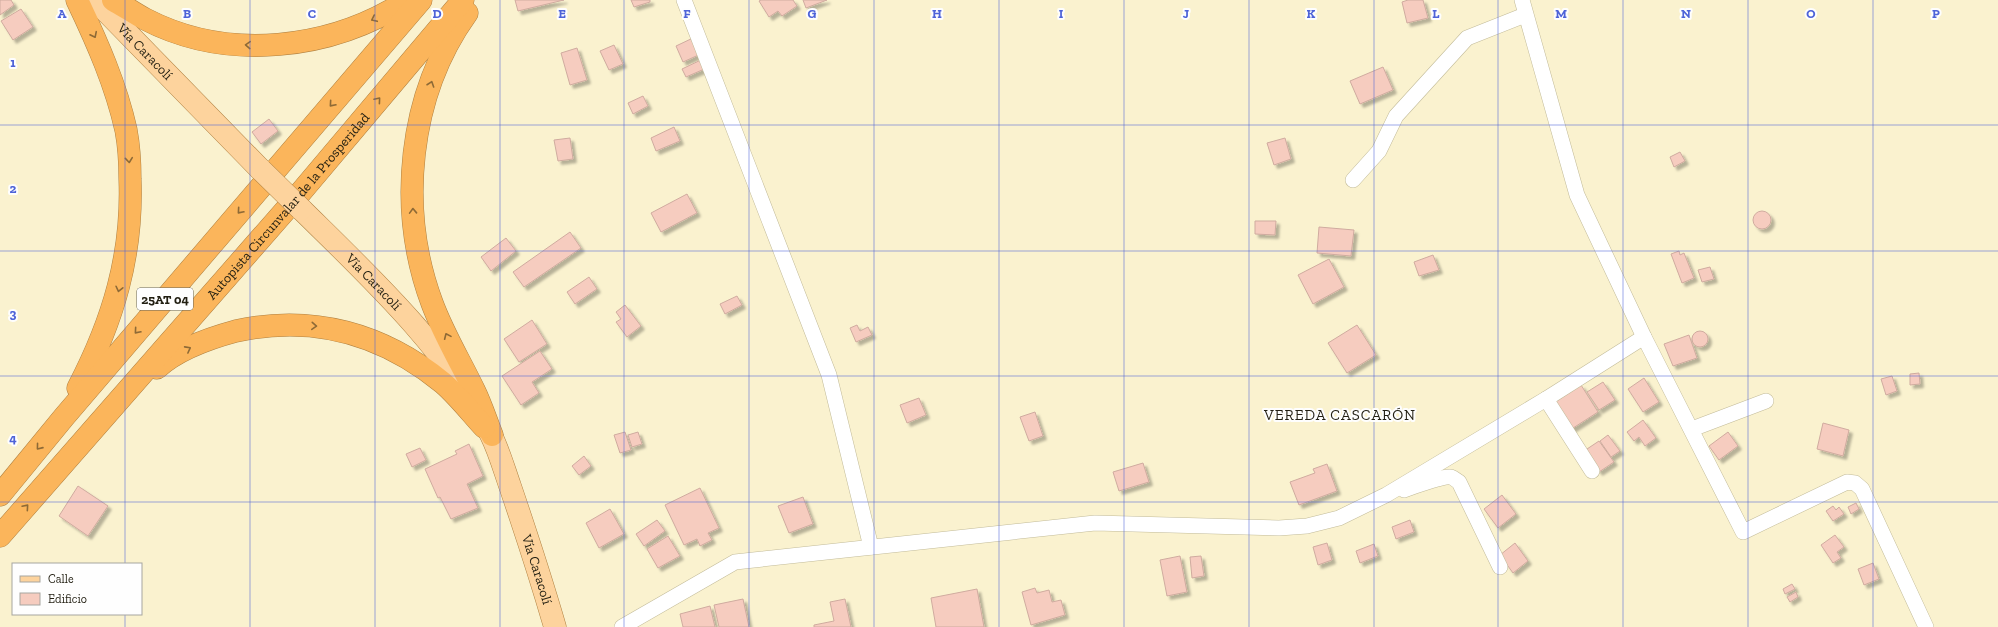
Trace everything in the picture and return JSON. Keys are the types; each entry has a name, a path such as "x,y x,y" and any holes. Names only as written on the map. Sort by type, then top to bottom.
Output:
{"highway":[{"path":"0,495 64,417 103,335 117,296 129,235 131,200 126,131 113,85 103,57 77,0"},
{"path":"113,0 146,19 185,34 226,44 268,46 310,42 350,30 388,13 408,0"},
{"name":"25AT 04","path":"64,417 421,0"},
{"name":"Autopista Circunvalar de la Prosperidad","path":"0,536 290,205 463,0"},
{"path":"476,0 456,27 438,62 424,102 416,139 412,180 413,219 420,261 432,303 457,359 474,390 492,435"},
{"path":"113,408 161,364 191,347 222,335 262,327 289,325 323,327 356,334 388,347 417,364 444,385 492,435"}],"main road":[{"name":"Vía Caracolí","path":"95,0 372,280 438,352 463,388 492,435 531,546 555,627"}],"street":[{"path":"684,0 829,375 871,547"},
{"path":"1522,0 1577,195 1644,337 1744,532 1847,482 1855,483 1862,489 1926,627"},
{"path":"1353,180 1379,151 1396,116 1467,38 1525,15"},
{"path":"622,627 735,562 1095,523 1279,528 1307,526 1339,518 1386,495 1546,399 1644,337"},
{"path":"1546,399 1592,471"},
{"path":"1692,429 1766,401"},
{"path":"1386,495 1424,485 1445,477 1452,477 1459,482 1500,567"}],"building":[{"path":"0,0 11,0 14,5 0,15"},
{"path":"515,0 564,0 518,11"},
{"path":"631,0 650,0 650,2 634,7"},
{"path":"793,0 797,6 782,16 778,11 769,17 759,1"},
{"path":"803,0 827,0 806,8"},
{"path":"1408,0 1423,0 1428,18 1407,23 1402,2"},
{"path":"21,9 33,27 13,40 1,21"},
{"path":"695,37 703,53 683,62 676,46"},
{"path":"614,45 623,64 609,70 600,51"},
{"path":"577,48 587,80 570,85 561,53"},
{"path":"705,58 709,67 686,77 682,69"},
{"path":"1383,67 1393,90 1360,104 1350,81"},
{"path":"643,96 648,106 633,114 628,103"},
{"path":"269,119 278,131 261,144 252,132"},
{"path":"674,127 680,141 656,151 651,138"},
{"path":"570,138 573,159 558,161 554,140"},
{"path":"1285,138 1291,159 1274,165 1267,143"},
{"path":"1680,152 1685,161 1674,167 1670,157"},
{"path":"687,194 697,213 661,232 651,213"},
{"path":"1758,211 1766,211 1771,216 1769,227 1766,229 1758,229 1753,224 1753,216"},
{"path":"1255,221 1276,221 1275,235 1255,234"},
{"path":"1319,227 1354,230 1351,256 1317,253"},
{"path":"570,232 581,248 524,287 513,272"},
{"path":"506,238 516,251 491,271 481,257"},
{"path":"1679,251 1680,255 1684,253 1694,278 1682,283 1671,254"},
{"path":"1433,255 1439,270 1419,276 1414,262"},
{"path":"1329,259 1344,287 1313,304 1298,275"},
{"path":"1710,267 1714,279 1702,282 1698,270"},
{"path":"589,277 597,289 575,304 567,292"},
{"path":"737,296 742,305 725,314 720,304"},
{"path":"625,305 641,326 627,337 616,322 621,319 616,312"},
{"path":"532,320 547,344 519,362 504,339"},
{"path":"857,325 860,331 868,327 872,335 856,342 850,328"},
{"path":"1357,325 1376,355 1347,373 1328,343"},
{"path":"1700,331 1707,336 1708,339 1703,346 1700,347 1693,342 1692,339 1697,332"},
{"path":"1689,335 1697,358 1673,366 1664,344"},
{"path":"540,351 552,369 532,382 539,393 521,405 502,376"},
{"path":"1919,373 1920,384 1910,385 1910,374"},
{"path":"1892,376 1897,391 1886,395 1881,379"},
{"path":"1644,378 1659,402 1643,412 1628,389"},
{"path":"1603,382 1615,400 1599,410 1587,392"},
{"path":"1581,385 1598,412 1570,430 1552,404"},
{"path":"919,398 926,415 907,423 900,405"},
{"path":"1035,412 1043,436 1029,441 1020,417"},
{"path":"1643,420 1656,438 1645,446 1639,437 1634,441 1627,432"},
{"path":"1823,423 1849,430 1843,456 1817,449"},
{"path":"625,432 631,450 620,453 614,435"},
{"path":"638,432 642,444 632,447 628,435"},
{"path":"1728,432 1738,446 1719,460 1709,446"},
{"path":"1608,435 1620,451 1611,457 1600,441"},
{"path":"1599,441 1614,462 1599,472 1584,451"},
{"path":"469,444 483,476 467,484 478,508 451,519 440,497 438,498 425,469 457,454 455,451"},
{"path":"420,448 426,460 412,467 406,454"},
{"path":"584,456 591,466 579,475 572,466"},
{"path":"1143,463 1149,482 1119,491 1113,472"},
{"path":"1327,464 1337,491 1299,505 1290,482 1315,473 1313,469"},
{"path":"78,486 108,506 88,536 59,516"},
{"path":"700,488 719,528 708,533 712,540 700,546 697,539 684,545 665,505"},
{"path":"1502,495 1516,514 1498,528 1484,509"},
{"path":"803,497 813,524 789,533 778,506"},
{"path":"1856,503 1859,509 1851,514 1848,507"},
{"path":"1833,506 1836,510 1839,507 1844,514 1833,521 1826,511"},
{"path":"610,509 624,534 599,548 586,523"},
{"path":"657,520 665,531 644,546 636,534"},
{"path":"1410,520 1414,532 1396,539 1392,527"},
{"path":"1835,535 1844,547 1837,552 1841,558 1833,563 1821,545"},
{"path":"668,536 680,556 658,568 647,549"},
{"path":"1327,543 1332,560 1318,565 1313,547"},
{"path":"1515,543 1528,561 1513,573 1500,555"},
{"path":"1374,544 1378,556 1360,563 1356,551"},
{"path":"1180,556 1187,592 1167,596 1160,560"},
{"path":"1201,556 1204,576 1192,578 1190,557"},
{"path":"1873,563 1879,579 1864,585 1858,569"},
{"path":"1792,584 1795,589 1785,594 1783,589"},
{"path":"1035,588 1037,593 1049,590 1052,602 1061,600 1065,615 1031,625 1022,592"},
{"path":"977,589 984,627 936,627 931,598"},
{"path":"1796,592 1798,597 1790,602 1787,597"},
{"path":"743,599 749,627 719,627 714,605"},
{"path":"845,599 851,627 814,627 814,625 834,621 830,602"},
{"path":"710,606 715,627 683,627 680,614"}],"district":[{"name":"VEREDA CASCARÓN","path":"1340,415"}]}
